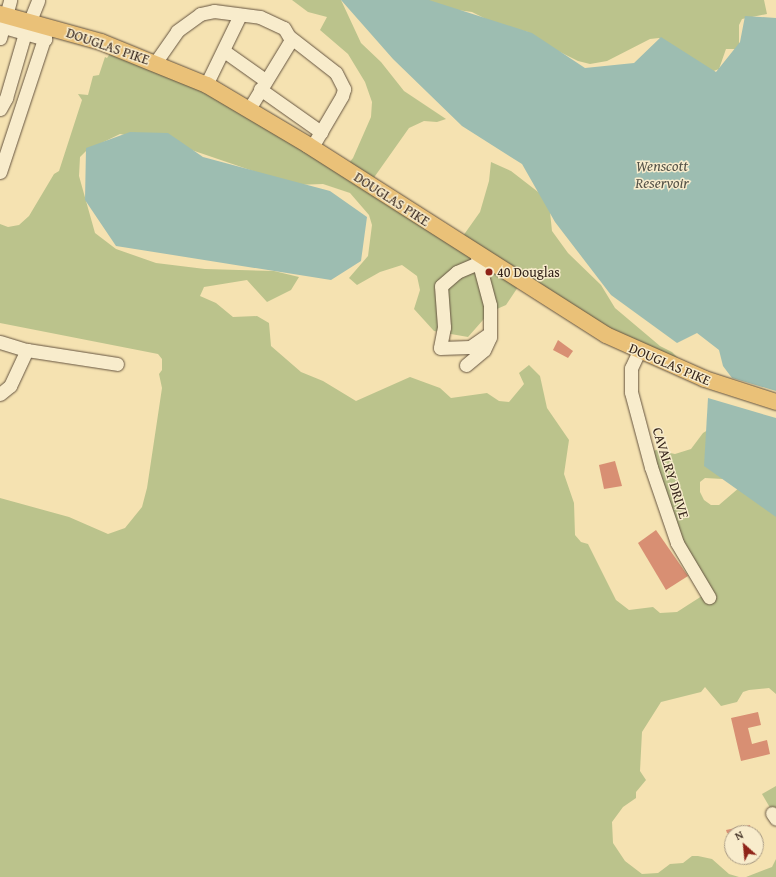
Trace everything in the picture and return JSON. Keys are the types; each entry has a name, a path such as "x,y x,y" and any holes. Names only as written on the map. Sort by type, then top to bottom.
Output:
{"main road":[{"name":"DOUGLAS PIKE","path":"4,19 27,28 47,33 101,42 206,85 249,109 312,148 477,259 570,314 639,352 705,379 776,402"}],"street":[{"path":"0,108 6,98 27,28 38,0"},
{"path":"155,63 177,31 200,14 214,11 260,17 284,28 290,37 336,73 342,80 344,89 342,96 312,148"},
{"path":"206,85 224,51 240,15"},
{"path":"0,172 47,33"},
{"path":"249,109 262,84 291,40 290,37"},
{"path":"224,51 321,132"},
{"path":"466,364 484,350 490,333 490,305 477,259 457,272 441,286 444,327 440,348 470,347 490,333"},
{"path":"0,342 27,350 117,364"},
{"path":"0,394 10,386 27,350"},
{"name":"CAVALRY DRIVE","path":"639,352 631,368 631,392 652,474 677,543 709,597"}],"green space":[{"path":"292,0 341,0 361,43 381,62 404,91 446,119 437,122 424,121 409,128 368,186 463,236 480,212 489,181 491,162 511,171 542,195 550,212 552,231 568,253 601,285 615,308 660,346 672,352 688,368 518,287 506,305 490,312 468,337 434,331 414,309 420,290 417,276 402,265 380,272 357,285 349,278 368,256 372,225 369,215 350,193 323,184 294,185 171,143 120,134 87,150 80,157 79,176 95,233 116,249 156,263 205,269 274,271 299,277 291,290 267,302 247,280 204,287 200,296 216,303 233,317 257,316 269,323 271,346 301,372 323,381 356,401 410,377 440,388 451,398 487,393 499,401 509,402 524,384 519,373 529,365 540,376 547,408 569,440 564,474 574,503 575,535 581,542 588,544 616,600 629,610 653,607 660,613 677,612 705,594 645,454 656,450 675,454 691,449 703,433 711,428 723,479 705,478 700,482 700,492 704,500 711,505 719,505 747,481 776,502 776,694 769,688 749,690 743,692 737,702 721,706 705,687 701,692 661,702 642,732 640,771 646,780 636,792 636,798 623,807 612,822 613,843 625,861 642,874 658,873 670,864 683,863 692,856 698,856 712,859 729,874 739,877 0,877 0,498 69,517 108,534 125,528 142,507 147,488 162,388 159,374 162,370 162,359 158,354 0,323 0,224 8,227 19,225 29,216 54,174 59,171 82,100 78,94 88,95 93,76 99,75 105,57 107,58 113,49 157,65 348,164 353,158 371,117 372,102 365,82 348,54 320,30 327,17 308,12"},
{"path":"422,0 764,0 767,14 742,19 739,25 739,46 735,49 726,49 719,69 711,72 659,38 650,39 607,61 590,64 578,61 556,50 528,32 498,25 472,12 450,9"},
{"path":"776,786 776,818 762,794"},
{"path":"776,859 776,877 746,877 772,867"}],"water":[{"name":"Wenscott Reservoir","path":"341,0 429,0 532,33 585,68 634,63 661,37 716,72 740,42 745,16 776,18 776,391 732,378 723,366 719,350 697,333 677,343 611,295 555,222 522,164 462,126 393,59"},
{"path":"130,132 168,133 203,157 330,191 367,217 361,261 331,280 116,246 85,200 86,148"},
{"path":"708,398 776,418 776,517 704,466"}],"building":[{"path":"558,340 573,351 568,358 553,350"},
{"path":"615,461 622,486 604,489 599,465"},
{"path":"656,530 688,576 666,590 638,543"},
{"path":"758,712 761,725 748,728 752,744 767,740 770,754 741,761 731,718"}],"place":[{"name":"40 Douglas","path":"489,272"}]}
